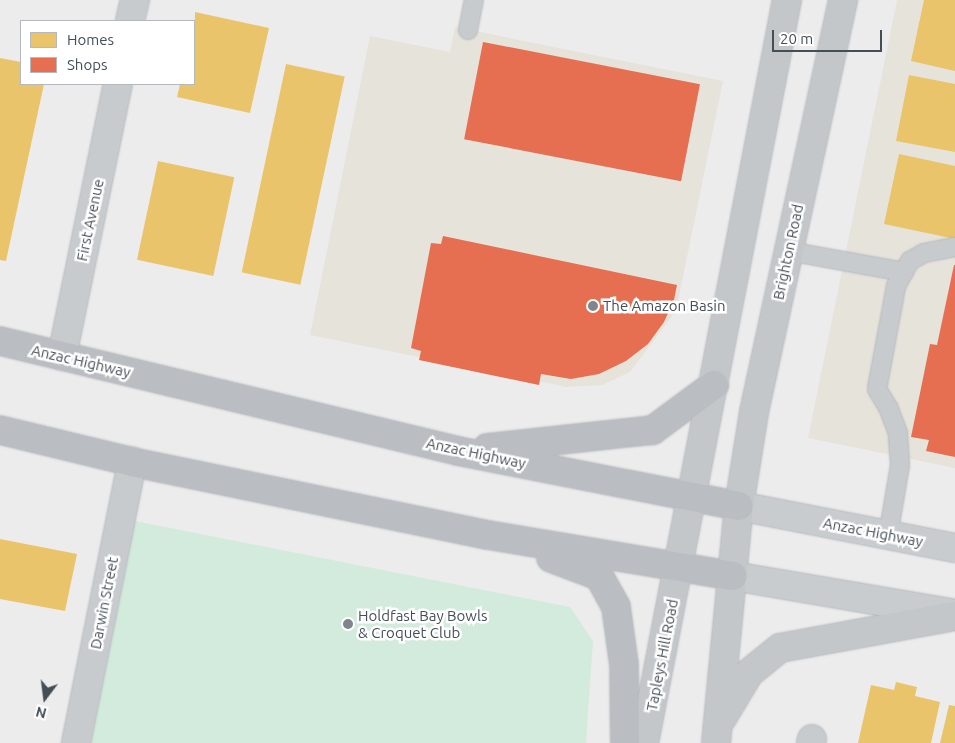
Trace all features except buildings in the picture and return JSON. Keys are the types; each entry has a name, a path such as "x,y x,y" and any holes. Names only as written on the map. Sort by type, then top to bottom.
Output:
{"highway":[{"name":"Anzac Highway","path":"0,341 458,451 739,506"},
{"path":"458,451 653,430 714,385"},
{"path":"0,430 132,462 488,535 733,576"},
{"path":"488,535 599,576 616,608 619,627 624,665 625,743"}],"main road":[{"path":"692,496 787,0"},
{"name":"Brighton Road","path":"733,576 739,506 754,412 843,0"},
{"name":"Tapleys Hill Road","path":"644,743 692,496"},
{"path":"718,733 733,576"},
{"path":"718,733 749,674 780,648 955,615"}],"street":[{"path":"130,20 135,0"},
{"name":"First Avenue","path":"62,356 118,85"},
{"name":"Darwin Street","path":"76,743 132,462"},
{"name":"Anzac Highway","path":"739,506 955,548"},
{"path":"733,576 955,615"}],"lane":[{"path":"468,30 474,0"},
{"path":"888,536 900,465 898,433 890,409 877,389 896,286 910,262 924,253 955,247"},
{"path":"788,251 904,272"}],"shaded area":[{"path":"897,0 955,0 955,468 808,438"},
{"path":"455,27 723,81 676,311 630,372 602,385 567,387 310,335 370,36 450,52"}],"green space":[{"name":"Holdfast Bay Bowls & Croquet Club","path":"135,521 570,607 593,641 586,743 91,743"}],"place":[{"name":"The Amazon Basin","path":"593,306"},
{"name":"Holdfast Bay Bowls & Croquet Club","path":"348,624"}]}
